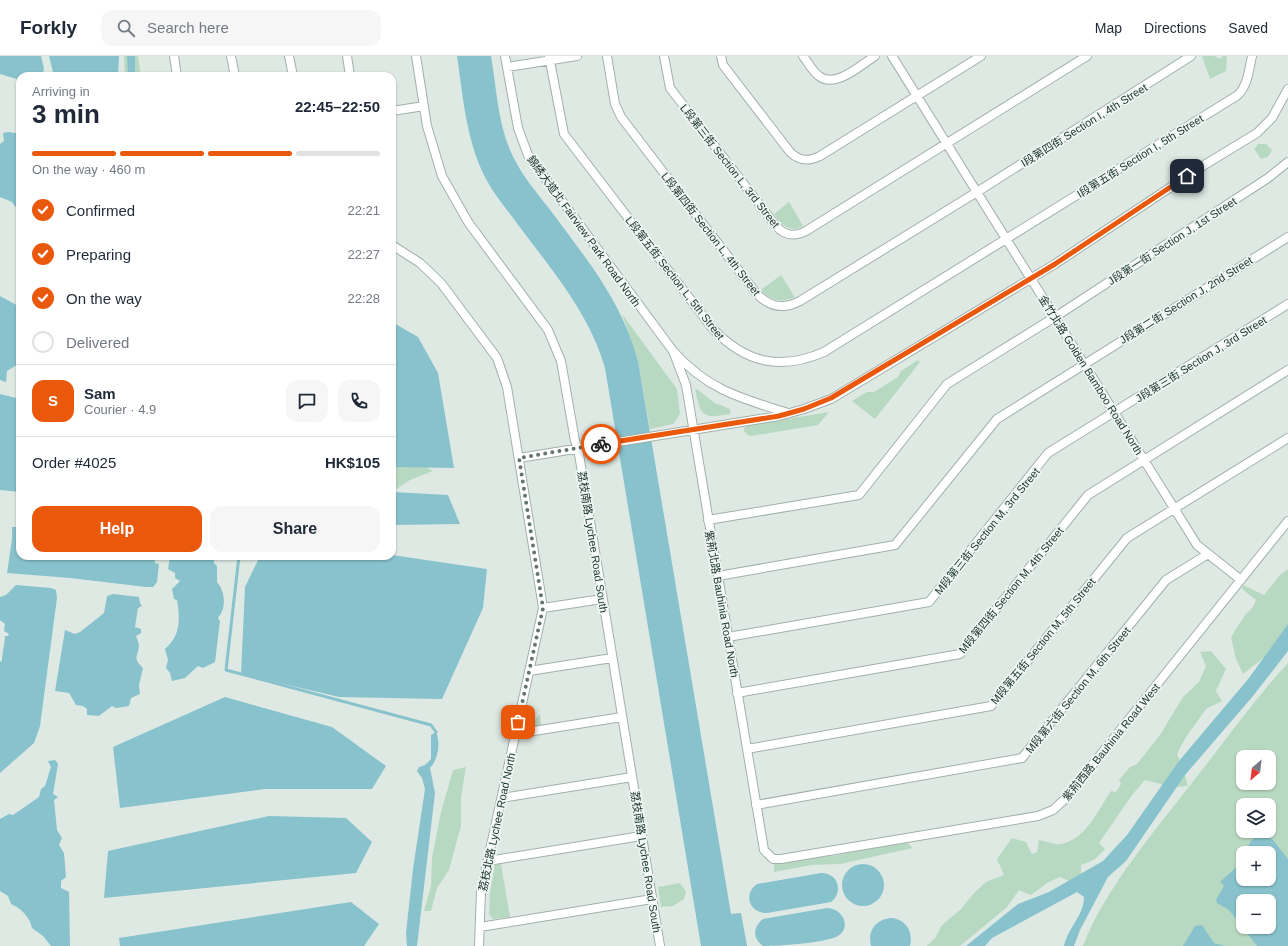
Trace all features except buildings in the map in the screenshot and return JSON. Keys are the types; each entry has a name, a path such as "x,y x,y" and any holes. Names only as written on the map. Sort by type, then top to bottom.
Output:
{"street":[{"path":"174,56 176,72"},
{"path":"231,56 234,72"},
{"path":"289,56 291,72"},
{"path":"347,56 349,72"},
{"name":"荔枝南路 Lychee Road South","path":"416,56 434,154 449,192 468,222 539,316 555,345 561,361 575,441 578,448 660,946"},
{"name":"錦綉大道北 Fairview Park Road North","path":"505,56 518,128 528,155 673,351"},
{"path":"507,67 550,58 577,56"},
{"name":"L段第四街 Section L, 4th Street","path":"607,56 615,104 621,117 756,293 763,300 772,305 786,306 800,301 977,192"},
{"name":"L段第三街 Section L, 3rd Street","path":"664,56 670,88 776,226 786,234 800,234 806,231 947,144"},
{"path":"722,56 723,65 790,152 801,159 808,160 820,156 981,56"},
{"path":"803,56 819,76 832,80 840,78 875,56"},
{"name":"金竹北路 Golden Bamboo Road North","path":"892,56 1197,545 1240,580"},
{"path":"947,144 1087,56"},
{"name":"I段第四街 Section I, 4th Street","path":"977,192 1191,56"},
{"name":"I段第五街 Section I, 5th Street","path":"1006,240 1238,94 1243,90 1246,83 1252,56"},
{"name":"L段第五街 Section L, 5th Street","path":"550,58 562,127 568,140 713,329 725,342 740,352 756,359 773,362 791,362 808,359 824,352 1006,240"},
{"path":"519,458 790,413 818,404 844,392 1055,264 1200,167 1257,133 1272,118 1288,89"},
{"path":"396,110 424,106"},
{"name":"J段第一街 Section J, 1st Street","path":"708,520 858,495 947,384 1055,317 1268,178 1288,162"},
{"name":"J段第二街 Section J, 2nd Street","path":"718,576 895,545 997,419 1288,237"},
{"name":"荔枝北路 Lychee Road North","path":"396,247 420,262 435,276 497,358 507,387 543,608 482,891 479,946"},
{"name":"J段第三街 Section J, 3rd Street","path":"1114,413 1288,304"},
{"path":"673,351 691,370 713,386 736,397 790,413"},
{"name":"紫荊北路 Bauhinia Road North","path":"673,351 686,385 756,805 764,850 769,857"},
{"name":"M段第四街 Section M, 4th Street","path":"737,693 960,654 1088,496 1143,459 1288,370"},
{"name":"M段第三街 Section M, 3rd Street","path":"728,637 929,602 1048,453 1114,413"},
{"name":"M段第五街 Section M, 5th Street","path":"747,749 991,706 1127,538 1288,438"},
{"name":"紫荊西路 Bauhinia Road West","path":"769,857 781,859 1038,816 1053,810 1065,799 1288,521"},
{"name":"M段第六街 Section M, 6th Street","path":"756,805 1022,758 1166,580 1208,554"},
{"path":"543,608 602,599"},
{"path":"529,671 612,658"},
{"path":"515,734 622,718"},
{"path":"502,798 632,777"},
{"path":"488,861 642,836"},
{"path":"480,926 652,899"}],"green space":[{"path":"124,56 138,56 140,72 125,72"},
{"path":"1202,56 1214,56 1221,59 1222,56 1227,56 1226,71 1210,79"},
{"path":"1258,144 1266,144 1272,150 1268,157 1261,159 1254,149"},
{"path":"789,202 803,226 794,229 786,227 774,214"},
{"path":"781,275 795,297 786,300 777,300 769,297 761,290"},
{"path":"622,314 677,389 680,414 673,424 650,429 638,361"},
{"path":"918,360 920,362 875,419 852,401 867,392 874,392 898,377 901,371"},
{"path":"695,388 715,403 730,409 731,414 714,416 704,413 699,405"},
{"path":"829,412 818,425 751,436 744,431 744,428 749,425"},
{"path":"396,452 400,453 433,471 410,480 396,489"},
{"path":"1288,569 1288,630 1271,652 1243,674 1236,659 1231,637 1245,615 1253,607 1256,600 1242,589 1243,585 1264,595 1280,575"},
{"path":"1211,651 1226,669 1216,691 1222,701 1206,709 1186,737 1177,754 1188,786 1171,787 1145,780 1132,795 1099,843 1105,849 1094,860 1081,865 1081,886 1060,877 1047,883 1031,895 1019,890 1006,908 960,946 927,946 935,938 942,925 961,909 974,893 986,882 1004,875 997,859 1012,838 1026,842 1032,854 1037,852 1039,840 1060,844 1069,842 1084,831 1111,791 1116,792 1121,784 1119,780 1130,767 1137,764 1160,735 1183,697 1199,682 1206,666 1200,652"},
{"path":"1288,663 1288,946 1083,946 1092,925 1104,904 1131,862 1263,692"},
{"path":"540,714 541,729 532,731 523,720 526,715 534,721"},
{"path":"466,767 461,797 461,826 449,870 437,888 431,911 424,911 431,886 432,858 441,812 453,770"},
{"path":"906,842 913,848 840,864 812,865 774,872 774,863 838,855 876,846"},
{"path":"501,864 510,917 493,919 489,914 490,892 495,865"},
{"path":"680,883 686,892 684,899 673,906 661,907 658,887"}],"water":[{"path":"0,56 41,56 44,69 43,72 16,72 16,79 0,74"},
{"path":"49,56 119,56 118,72 53,72"},
{"path":"127,56 135,56 135,72 128,72"},
{"path":"457,56 491,56 499,110 505,137 510,150 527,180 576,244 612,298 631,338 638,361 731,914 741,913 747,946 701,946 605,368 598,348 579,309 555,274 495,194 485,177 473,148 469,133"},
{"path":"3,133 16,133 16,208 12,202 0,197 0,144 4,141"},
{"path":"0,296 16,305 16,365 7,371 6,382 0,380"},
{"path":"396,324 418,337 438,373 454,468 396,467"},
{"path":"0,394 16,398 16,492 0,490"},
{"path":"396,492 448,495 460,524 396,525"},
{"path":"12,527 16,527 16,560 155,560 155,563 159,564 157,582 153,587 146,587 70,578 7,573 12,539"},
{"path":"396,556 487,569 483,608 442,699 339,697 241,674 245,587 258,560 396,560"},
{"path":"169,560 214,560 214,563 217,566 217,582 222,590 224,600 223,609 218,618 220,621 215,662 203,668 198,666 185,678 172,681 170,673 166,668 168,660 165,649 177,633 179,613 177,600 174,599 172,589 180,581 175,578 175,573 168,569"},
{"path":"16,585 51,588 56,590 57,598 40,726 34,743 0,773 0,662 2,661 5,636 8,636 9,634 4,631 5,624 0,620 0,597 6,595"},
{"path":"113,594 139,597 142,606 138,608 135,627 141,629 141,633 136,636 139,646 136,657 143,668 139,685 140,694 131,698 129,706 116,708 112,706 99,716 87,715 87,709 83,706 76,705 69,693 55,691 65,630 75,634 80,632 104,613 107,596"},
{"path":"1288,624 1288,651 1253,696 1185,775 1126,861 1108,877 1080,930 1074,946 1064,946 1069,933 1079,916 1083,904 1084,897 1077,892 992,938 985,946 966,946 1018,904 1049,892 1103,861 1127,835 1179,761 1249,678"},
{"path":"225,697 332,727 386,766 372,789 265,789 120,808 113,747"},
{"path":"436,732 438,736 438,751 435,761 430,768 435,793 417,946 407,946 406,933 413,869 425,789 422,778 417,771 419,767 425,765 431,759 431,735"},
{"path":"55,760 58,764 53,794 58,797 54,800 57,830 62,838 59,845 64,853 66,877 61,881 61,888 69,892 70,946 51,946 43,936 32,928 24,913 11,904 8,896 0,891 0,819 9,814 13,815 39,797 41,789 45,786 51,767 48,761"},
{"path":"269,816 346,818 372,842 356,873 104,898 108,851"},
{"path":"1254,838 1270,838 1288,859 1288,946 1257,946 1248,934 1276,934 1276,894 1236,894 1236,919 1229,910 1217,903 1216,900 1224,886 1220,882 1236,867 1236,886 1276,886 1276,846 1248,846"},
{"path":"863,864 878,870 884,885 878,900 863,906 848,900 842,885 848,870"},
{"path":"821,873 832,876 837,883 837,893 831,902 767,913 756,910 750,902 750,893 757,884"},
{"path":"351,902 379,924 364,946 120,946 119,938"},
{"path":"827,908 838,911 844,920 844,929 836,937 789,945 770,946 763,946 757,940 755,932 757,925 763,919"},
{"path":"893,918 898,919 908,928 911,936 910,946 871,946 870,935 874,926 882,920"},
{"path":"1202,925 1214,943 1225,946 1183,946 1195,926"}],"waterway":[{"path":"239,560 226,670 431,725 436,732"}],"way so far":[{"path":"518,722 543,608 519,458 601,444"}],"route":[{"path":"601,444 779,416 818,404 856,385 1055,264 1187,176"}]}
